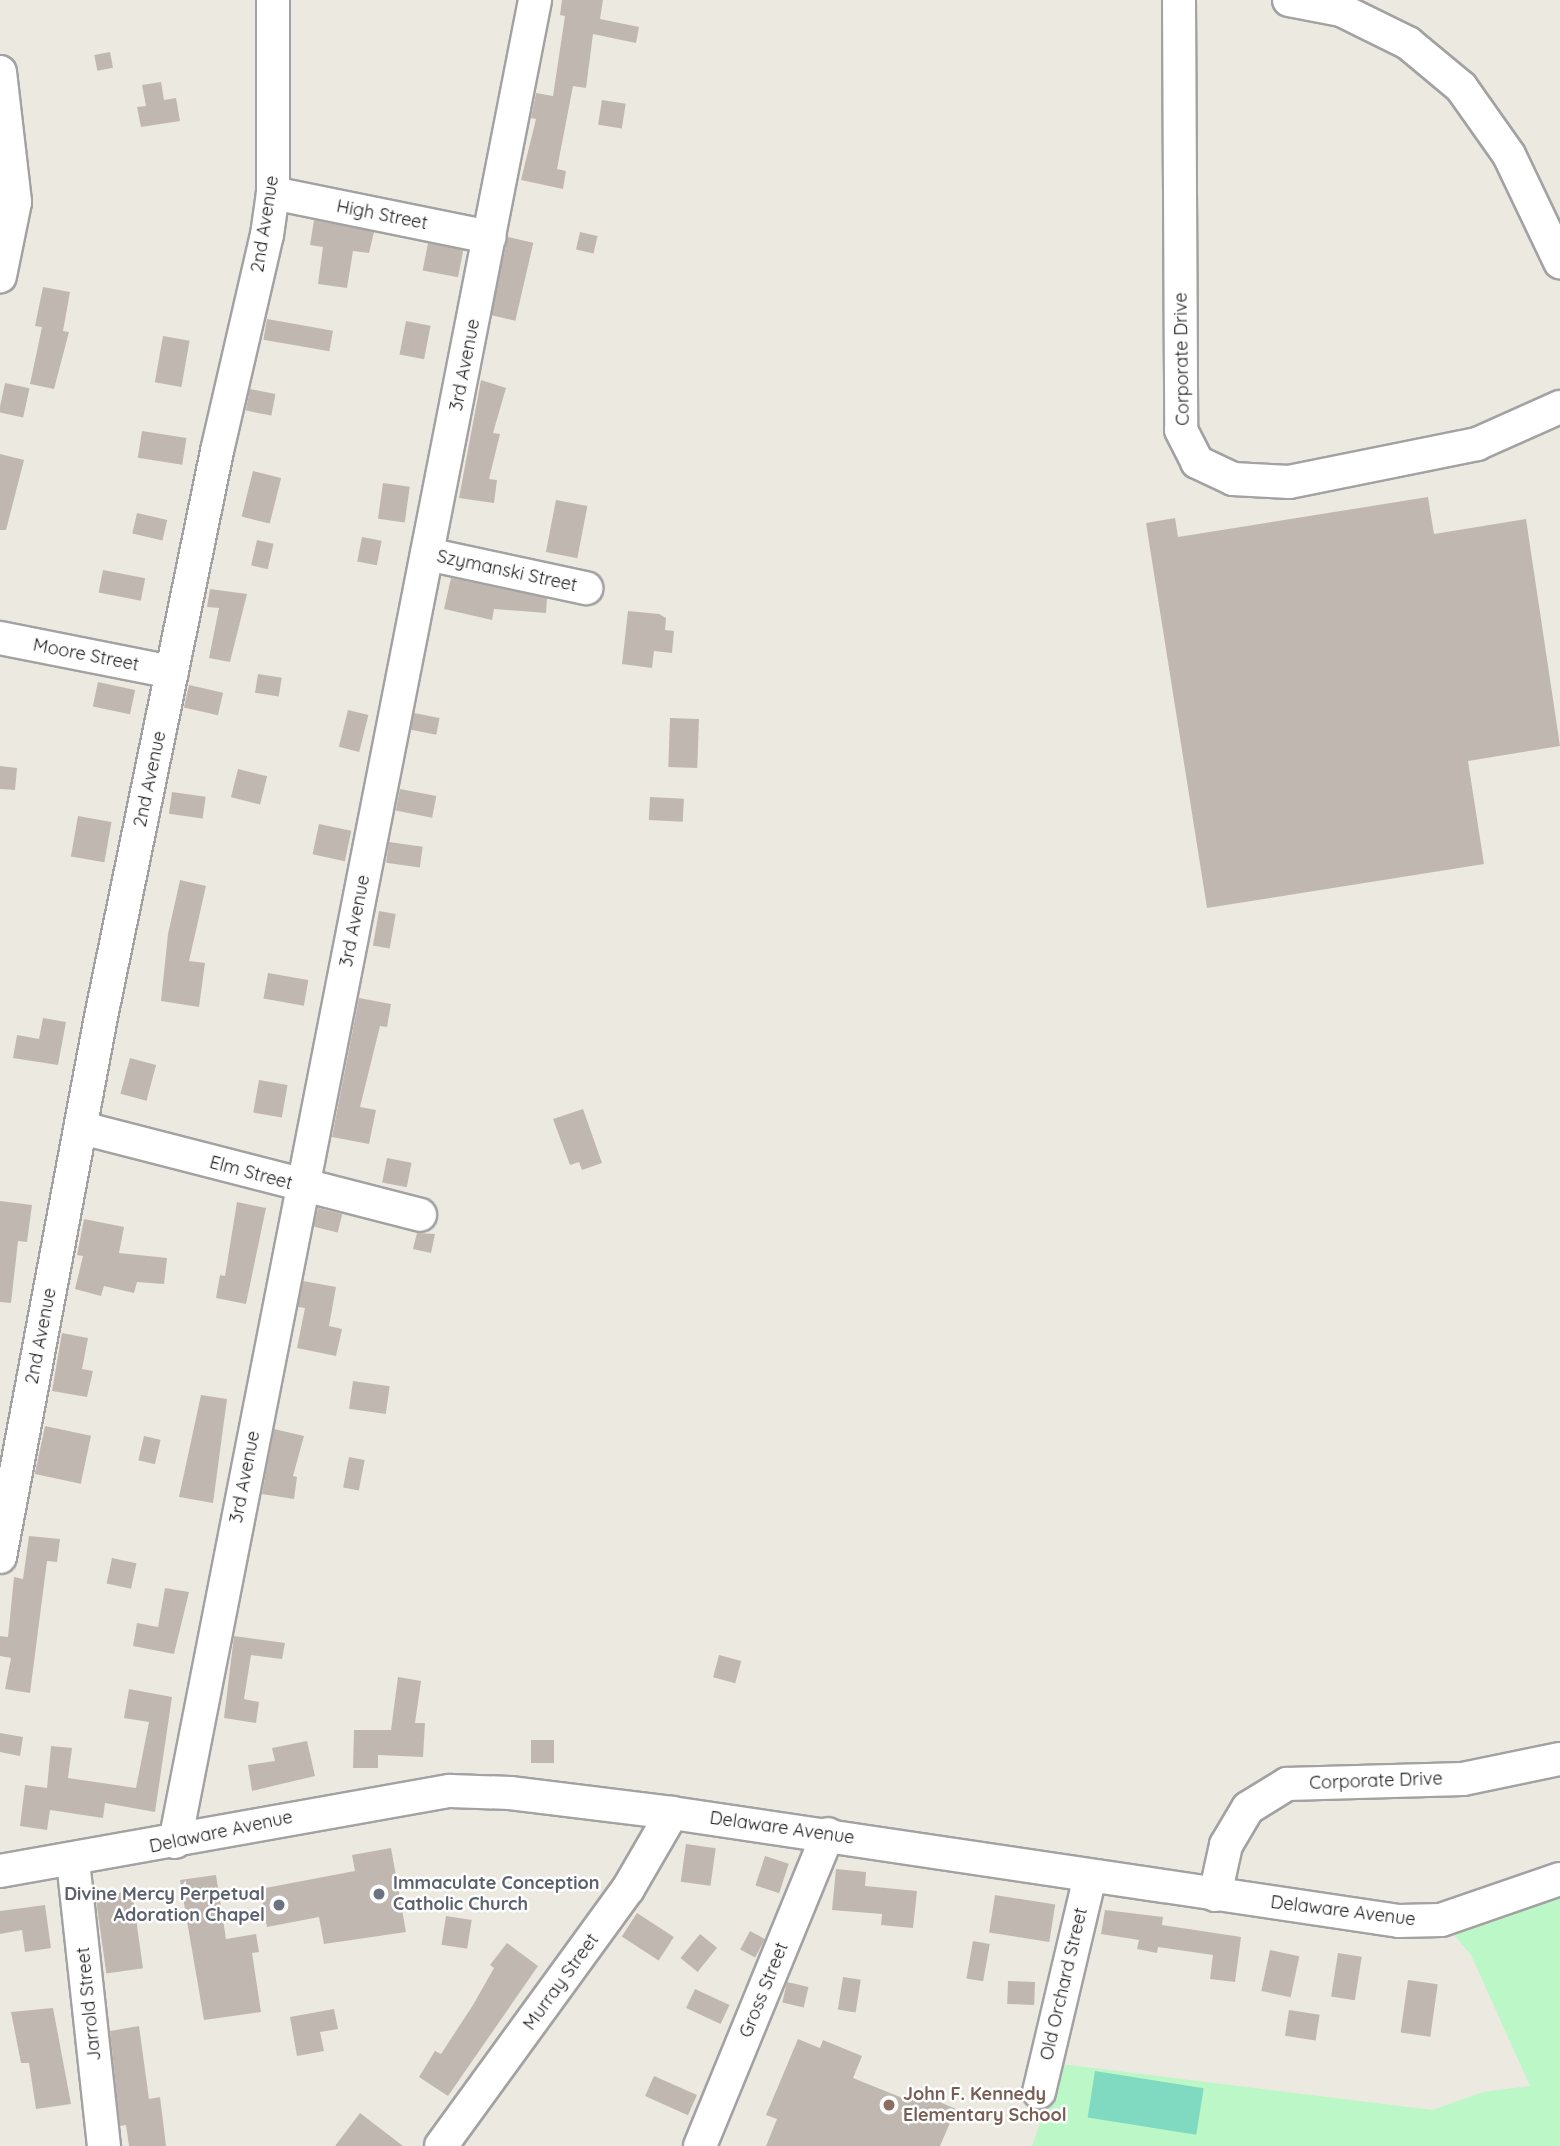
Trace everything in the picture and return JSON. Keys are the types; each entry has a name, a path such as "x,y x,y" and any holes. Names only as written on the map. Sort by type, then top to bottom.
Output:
{"street":[{"name":"2nd Avenue","path":"0,1557 12,1425 82,1128 172,672 273,193 273,0"},
{"name":"3rd Avenue","path":"175,1842 535,0"},
{"name":"Corporate Drive","path":"1179,0 1181,430 1197,462 1233,479 1289,482 1477,444 1560,407"},
{"path":"1289,0 1341,10 1408,43 1461,87 1509,155 1560,262"},
{"path":"0,72 15,202 0,276"},
{"name":"High Street","path":"273,193 490,237"},
{"name":"Szymanski Street","path":"428,554 586,588"},
{"name":"Moore Street","path":"0,638 172,672"},
{"name":"Elm Street","path":"82,1128 302,1187 420,1215"},
{"name":"Corporate Drive","path":"1215,1895 1226,1845 1248,1808 1287,1784 1463,1779 1560,1759"},
{"name":"Delaware Avenue","path":"0,1871 175,1842 340,1807 450,1791 510,1793 828,1834 1090,1877 1399,1921 1441,1920 1560,1879"},
{"name":"Murray Street","path":"441,2146 621,1899 673,1813"},
{"name":"Gross Street","path":"700,2146 828,1834"},
{"name":"Jarrold Street","path":"73,1861 104,2146"},
{"name":"Old Orchard Street","path":"1039,2092 1090,1877"}],"green space":[{"path":"1560,1879 1560,2146 1032,2146 1061,2064 1432,2110 1483,2092 1530,2086 1471,1955 1441,1920"},
{"path":"1095,2071 1204,2088 1196,2135 1088,2117"}],"building":[{"path":"562,0 603,0 600,19 639,27 636,43 593,34 586,88 573,86 557,169 566,171 563,189 521,180 536,119 531,118 536,93 553,96 565,16 560,15"},
{"path":"110,52 113,68 97,71 94,55"},
{"path":"161,82 164,100 176,98 180,121 141,127 137,107 146,106 142,85"},
{"path":"602,100 626,104 622,128 598,125"},
{"path":"314,220 374,232 369,253 353,251 347,288 318,284 323,247 310,245"},
{"path":"580,232 598,236 593,254 576,250"},
{"path":"508,237 533,243 515,321 490,315"},
{"path":"428,243 463,250 458,277 423,270"},
{"path":"43,287 70,292 63,331 69,332 54,389 30,384 42,327 35,326"},
{"path":"267,319 333,331 329,351 263,340"},
{"path":"406,321 431,326 424,359 400,354"},
{"path":"163,336 190,341 181,387 155,382"},
{"path":"481,380 506,388 493,433 500,434 489,479 497,480 494,503 459,498"},
{"path":"5,383 29,388 23,418 0,413"},
{"path":"250,389 276,394 271,416 246,411"},
{"path":"142,431 186,438 182,465 138,458"},
{"path":"0,454 24,460 6,530 0,530"},
{"path":"253,471 281,478 270,524 242,517"},
{"path":"383,483 410,487 405,522 378,519"},
{"path":"1428,497 1434,534 1526,519 1560,746 1468,761 1484,864 1207,908 1146,523 1175,518 1178,537"},
{"path":"556,500 587,506 577,558 546,552"},
{"path":"137,513 167,520 162,540 132,533"},
{"path":"362,537 382,541 377,565 357,562"},
{"path":"257,540 274,544 268,569 251,565"},
{"path":"103,570 145,578 141,601 99,593"},
{"path":"451,578 547,598 546,613 494,609 492,620 444,609"},
{"path":"210,589 247,594 230,662 209,658 219,608 207,607"},
{"path":"628,611 659,614 666,618 665,630 674,631 672,653 654,651 652,668 622,664"},
{"path":"258,674 282,678 279,697 255,693"},
{"path":"98,682 135,690 130,714 93,706"},
{"path":"189,685 223,693 218,715 184,707"},
{"path":"348,710 368,715 359,752 339,747"},
{"path":"414,713 440,718 436,735 411,730"},
{"path":"670,718 699,719 697,768 668,767"},
{"path":"0,766 17,768 15,790 0,789"},
{"path":"238,769 267,776 260,804 231,797"},
{"path":"400,789 436,796 432,818 396,811"},
{"path":"172,792 206,797 203,819 169,814"},
{"path":"650,797 684,799 683,822 649,820"},
{"path":"78,816 111,822 104,862 71,856"},
{"path":"319,824 351,831 345,861 313,854"},
{"path":"389,842 423,847 420,868 386,863"},
{"path":"180,880 206,886 189,961 205,963 199,1007 161,1001 168,934"},
{"path":"379,911 396,914 390,948 373,945"},
{"path":"268,973 308,980 304,1006 263,999"},
{"path":"359,998 391,1004 387,1027 380,1026 360,1107 376,1110 369,1144 332,1137"},
{"path":"43,1018 66,1022 58,1065 13,1058 17,1035 39,1039"},
{"path":"130,1058 156,1065 147,1101 120,1094"},
{"path":"259,1080 288,1085 282,1118 253,1112"},
{"path":"583,1109 602,1163 582,1170 579,1162 570,1165 553,1119"},
{"path":"387,1158 412,1163 407,1187 382,1183"},
{"path":"0,1201 32,1205 27,1242 18,1241 11,1303 0,1302"},
{"path":"237,1202 266,1208 246,1304 216,1298 220,1275 225,1276"},
{"path":"318,1208 342,1214 338,1232 313,1226"},
{"path":"84,1219 124,1227 119,1253 167,1258 164,1284 137,1282 134,1293 104,1286 101,1296 75,1289 83,1256 77,1255"},
{"path":"417,1233 435,1234 431,1253 413,1249"},
{"path":"303,1281 336,1287 329,1326 342,1329 336,1356 297,1348 305,1308 298,1307"},
{"path":"62,1333 88,1338 82,1369 93,1371 87,1397 52,1391"},
{"path":"353,1381 390,1386 386,1414 349,1409"},
{"path":"201,1395 227,1399 213,1503 179,1497"},
{"path":"45,1426 91,1436 81,1484 35,1474"},
{"path":"274,1429 304,1436 293,1476 297,1477 294,1499 262,1494"},
{"path":"144,1436 161,1440 155,1464 138,1460"},
{"path":"349,1457 365,1460 359,1490 343,1487"},
{"path":"29,1536 60,1539 57,1562 47,1561 30,1693 5,1689 11,1658 0,1656 0,1636 8,1637 14,1577 23,1579"},
{"path":"112,1558 136,1563 131,1589 107,1583"},
{"path":"165,1588 189,1592 174,1654 133,1646 137,1623 158,1627"},
{"path":"234,1636 285,1643 282,1659 251,1655 244,1699 259,1702 256,1723 224,1718"},
{"path":"719,1655 741,1661 735,1683 713,1677"},
{"path":"398,1677 421,1681 415,1723 425,1723 423,1757 378,1755 378,1768 353,1768 354,1730 391,1730"},
{"path":"129,1689 172,1697 155,1812 105,1803 103,1818 50,1810 47,1830 20,1826 25,1785 47,1788 51,1746 72,1748 68,1778 136,1788 149,1722 124,1718"},
{"path":"0,1733 23,1737 20,1756 0,1752"},
{"path":"531,1740 554,1740 554,1763 531,1763"},
{"path":"307,1741 315,1776 252,1791 248,1765 275,1761 272,1748"},
{"path":"686,1844 716,1848 710,1886 681,1882"},
{"path":"391,1848 406,1932 324,1944 319,1917 267,1927 260,1889 355,1871 352,1855"},
{"path":"765,1856 789,1864 779,1893 755,1885"},
{"path":"836,1869 866,1872 865,1886 917,1891 913,1928 881,1925 882,1914 832,1910"},
{"path":"216,1875 226,1939 256,1934 259,1952 252,1953 261,2012 204,2020 180,1880"},
{"path":"132,1890 143,1968 106,1973 95,1895"},
{"path":"995,1895 1055,1905 1049,1942 989,1933"},
{"path":"45,1905 51,1948 25,1952 22,1930 0,1934 0,1911"},
{"path":"1105,1910 1163,1917 1162,1925 1241,1937 1235,1982 1210,1979 1213,1955 1158,1947 1157,1953 1137,1949 1139,1940 1101,1934"},
{"path":"637,1913 674,1937 659,1960 622,1936"},
{"path":"446,1916 472,1920 467,1949 441,1945"},
{"path":"750,1931 765,1939 755,1958 740,1950"},
{"path":"700,1934 717,1948 698,1972 680,1958"},
{"path":"973,1941 990,1944 983,1981 966,1978"},
{"path":"507,1943 538,1966 448,2096 419,2077 435,2051 441,2054 494,1968 490,1965"},
{"path":"1270,1950 1299,1956 1291,1997 1261,1991"},
{"path":"1338,1953 1362,1957 1355,2000 1331,1996"},
{"path":"843,1977 861,1980 856,2012 838,2010"},
{"path":"1408,1980 1438,1984 1430,2037 1401,2032"},
{"path":"1008,1981 1035,1982 1034,2005 1007,2004"},
{"path":"787,1982 808,1987 804,2007 782,2002"},
{"path":"695,1989 729,2005 721,2024 686,2008"},
{"path":"53,2008 71,2104 36,2109 29,2063 21,2063 11,2012"},
{"path":"334,2009 338,2029 320,2032 324,2051 297,2056 290,2017"},
{"path":"1289,2010 1320,2015 1316,2041 1285,2036"},
{"path":"139,2026 149,2099 160,2097 166,2146 129,2146 126,2125 120,2126 110,2031"},
{"path":"798,2039 820,2048 823,2040 862,2056 853,2078 905,2099 909,2089 956,2109 940,2146 766,2146 777,2119 766,2115"},
{"path":"654,2076 697,2095 688,2115 645,2096"},
{"path":"360,2113 403,2146 335,2146"}],"place":[{"name":"Immaculate Conception Catholic Church","path":"379,1894"},
{"name":"Divine Mercy Perpetual Adoration Chapel","path":"279,1905"},
{"name":"John F. Kennedy Elementary School","path":"889,2105"}]}
